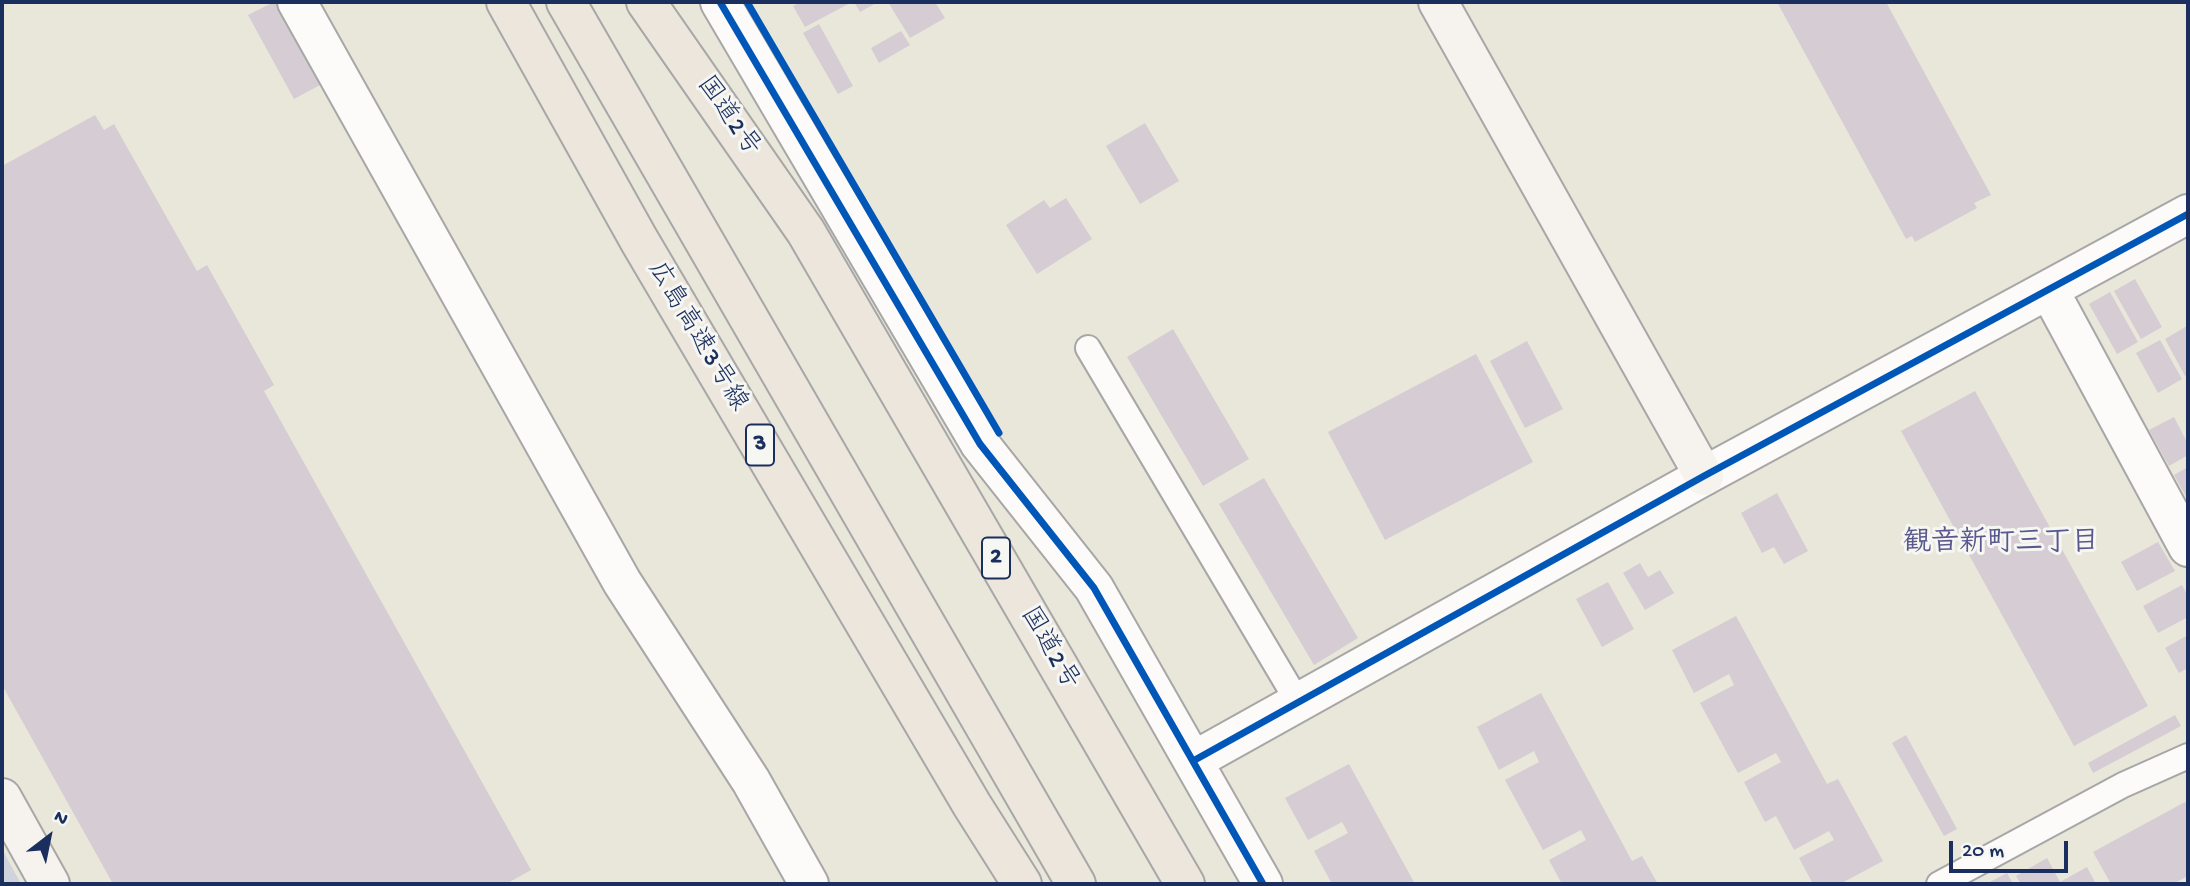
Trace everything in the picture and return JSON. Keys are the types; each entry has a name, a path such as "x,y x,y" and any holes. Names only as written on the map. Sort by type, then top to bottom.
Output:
{"highway":[{"name":"広島高速3号線","path":"506,2 639,240 972,805 1022,884"},
{"name":"広島高速3号線","path":"566,2 1076,884"},
{"name":"国道2号","path":"646,2 806,232 1185,884"},
{"name":"国道2号","path":"680,2 778,163 806,232"}],"street":[{"path":"297,2 622,582 751,781 809,884"},
{"path":"720,2 980,444 1094,588 1263,884"},
{"path":"1438,2 1704,476"},
{"path":"1192,761 1704,476 2188,214"},
{"path":"2049,290 2188,547"},
{"path":"2,798 50,884"}],"lane":[{"path":"1088,348 1298,702"},
{"path":"1939,884 2123,785 2188,757"}],"shaded area":[{"path":"2,849 21,884 2,884"}],"building":[{"path":"278,2 322,84 294,99 248,15"},
{"path":"801,2 852,2 805,27 793,6"},
{"path":"854,2 878,2 860,12"},
{"path":"888,2 935,2 945,18 910,38"},
{"path":"1777,2 1886,2 1991,195 1974,203 1977,208 1915,242 1912,236 1906,239"},
{"path":"819,24 853,86 838,94 803,33"},
{"path":"901,31 910,45 879,63 871,48"},
{"path":"95,115 104,130 114,124 197,271 207,265 274,385 264,391 531,870 506,884 113,884 2,685 2,166"},
{"path":"1145,123 1179,181 1140,204 1106,146"},
{"path":"1066,198 1092,239 1037,274 1006,225 1044,200 1050,208"},
{"path":"2135,279 2162,327 2141,339 2114,291"},
{"path":"2110,292 2138,342 2117,354 2089,304"},
{"path":"2187,326 2188,374 2185,376 2165,339"},
{"path":"1173,329 1249,459 1203,486 1127,357"},
{"path":"2160,340 2182,379 2158,393 2136,353"},
{"path":"1527,341 1563,409 1525,428 1490,361"},
{"path":"1476,354 1533,462 1385,540 1328,432"},
{"path":"1975,391 2148,706 2074,746 1901,431"},
{"path":"2174,417 2188,444 2188,455 2169,466 2149,430"},
{"path":"2188,467 2188,500 2174,475"},
{"path":"1264,478 1358,638 1314,665 1219,504"},
{"path":"1777,493 1808,551 1784,564 1774,547 1762,553 1741,513"},
{"path":"2158,542 2175,571 2137,591 2121,562"},
{"path":"1640,563 1648,577 1660,570 1674,593 1645,610 1623,573"},
{"path":"1608,582 1634,629 1602,647 1576,599"},
{"path":"2182,585 2188,596 2188,617 2158,633 2143,606"},
{"path":"1736,616 1827,784 1838,779 1883,861 1840,884 1813,884 1799,858 1834,840 1829,831 1794,850 1776,816 1765,822 1744,782 1781,762 1776,753 1738,773 1700,703 1734,685 1729,674 1694,693 1672,650"},
{"path":"2188,635 2188,668 2179,673 2165,648"},
{"path":"1541,693 1632,861 1642,856 1658,884 1562,884 1549,860 1586,840 1581,830 1543,850 1505,780 1539,762 1534,751 1499,770 1477,727"},
{"path":"2175,715 2181,726 2093,773 2088,763"},
{"path":"1906,735 1957,829 1944,836 1892,743"},
{"path":"1349,764 1415,884 1332,884 1314,851 1348,833 1342,822 1308,840 1285,798"},
{"path":"2185,802 2188,807 2188,876 2173,884 2111,884 2093,852"},
{"path":"2047,858 2060,882 2087,867 2096,884 2021,884 2016,876"},
{"path":"2007,873 2013,884 1986,884"}],"cycle path":[{"path":"720,2 980,444 1094,588 1263,884"},
{"path":"747,2 999,433"},
{"path":"1193,761 1704,476 2188,214"}],"district":[{"name":"観音新町三丁目","path":"2001,545"}]}
